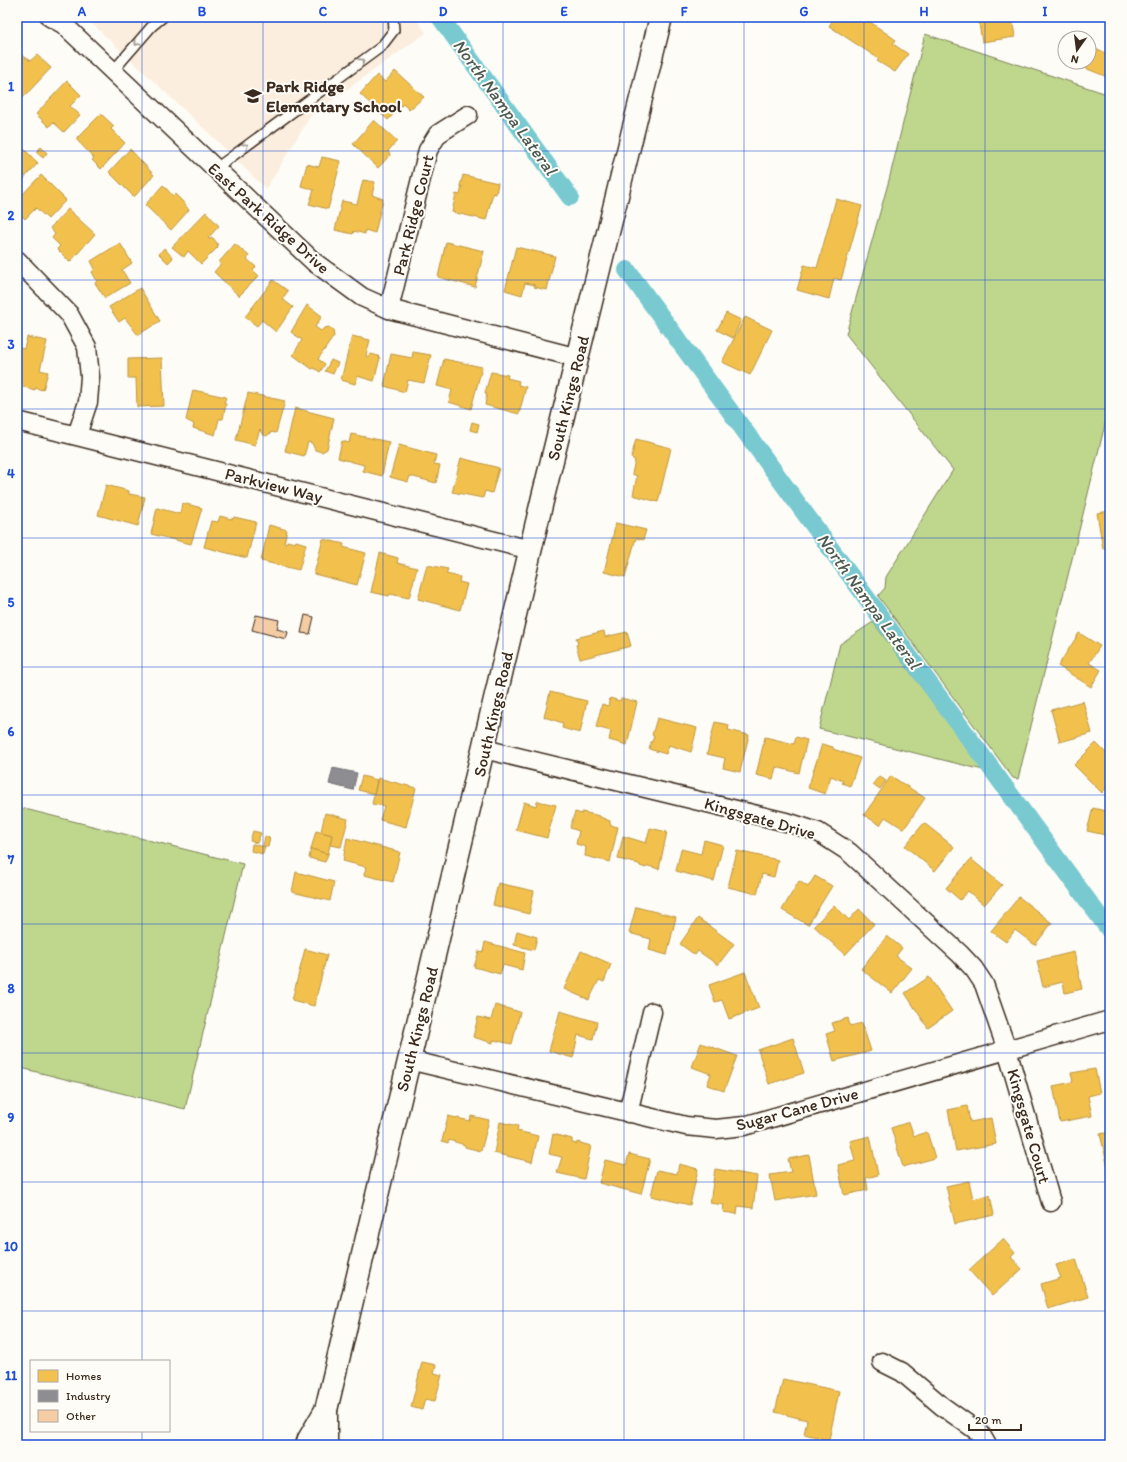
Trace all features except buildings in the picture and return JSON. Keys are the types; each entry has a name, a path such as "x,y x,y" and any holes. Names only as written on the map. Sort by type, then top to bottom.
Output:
{"main road":[{"name":"South Kings Road","path":"326,1445 326,1410 531,550 661,17"},
{"name":"South Kings Road","path":"307,1445 309,1438 326,1410"}],"street":[{"name":"East Park Ridge Drive","path":"50,17 63,24 215,170 314,262 362,296 389,309 578,358"},
{"name":"Park Ridge Court","path":"389,309 428,150 438,134 468,115"},
{"path":"17,260 69,314 87,347 90,377 88,402 77,435"},
{"name":"Parkview Way","path":"17,421 531,550"},
{"name":"Kingsgate Drive","path":"484,749 760,815 818,832 849,852 960,954 974,969 984,984 1007,1050"},
{"path":"628,1113 652,1012"},
{"name":"Sugar Cane Drive","path":"409,1060 628,1113 686,1126 716,1129 744,1126 1110,1020"},
{"name":"Kingsgate Court","path":"1007,1050 1051,1202"},
{"path":"882,1362 902,1372 942,1406 980,1434 987,1445"}],"lane":[{"path":"113,71 152,26 163,17"},
{"path":"215,170 381,47 394,30 393,17"}],"shaded area":[{"name":"Park Ridge Elementary School","path":"85,17 415,17 426,33 311,115 266,189"}],"green space":[{"path":"925,34 1110,95 1110,404 1018,779 1013,778 878,596 885,588 886,577 953,470 846,334 889,180"},
{"path":"873,622 983,770 819,729 840,644"},
{"path":"17,807 243,864 185,1109 17,1067"}],"waterway":[{"name":"North Nampa Lateral","path":"440,17 570,197"},
{"name":"North Nampa Lateral","path":"627,270 1110,931"}],"place":[{"name":"Park Ridge Elementary School","path":"253,96"}]}
